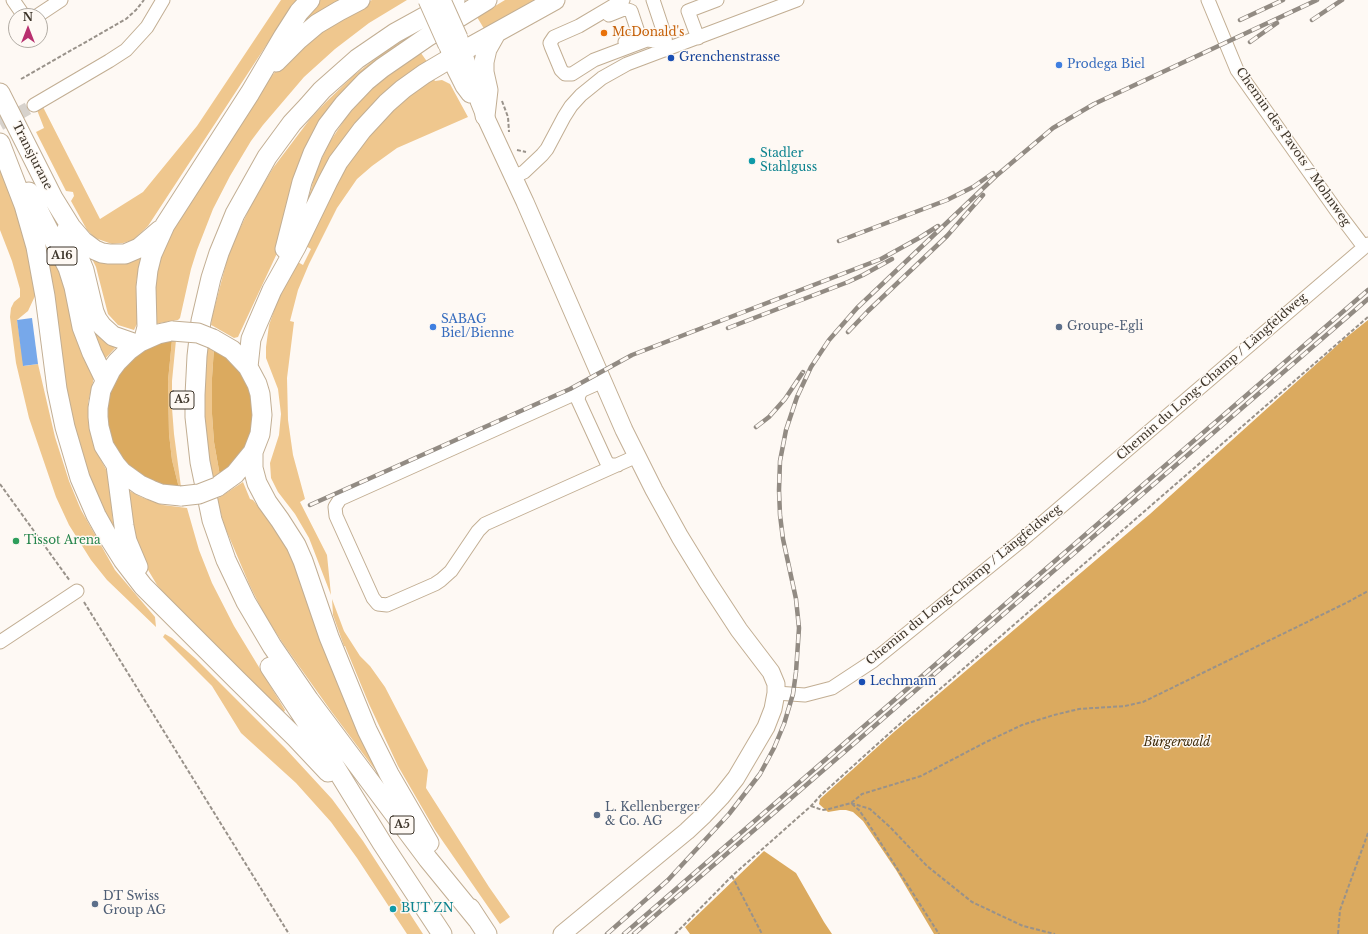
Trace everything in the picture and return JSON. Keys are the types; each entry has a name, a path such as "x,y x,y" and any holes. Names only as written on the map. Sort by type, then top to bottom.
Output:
{"highway":[{"path":"140,342 147,327 146,286 148,270 152,254 165,225 250,93 292,22 310,0"},
{"path":"250,93 278,60 298,40 328,17 360,0"},
{"name":"A5","path":"427,0 371,34 338,60 296,100 281,118 259,147 241,177 213,236 201,269 189,318 183,371 182,414 188,467 199,519 215,566 235,607 255,642 321,744 382,843 442,934"},
{"name":"A5","path":"455,0 395,33 341,73 322,90 297,118 264,163 245,195 231,225 211,278 196,356 195,417 200,462 212,520 226,560 246,602 272,646 309,700 428,859 482,926"},
{"path":"248,368 251,339 272,290 291,230 307,169 320,139 354,92 382,68 487,0"},
{"path":"272,290 296,247 338,162 362,130 387,103 455,48 496,32 555,0"},
{"path":"485,116 488,90 484,72 484,62 487,48 496,32"},
{"name":"Transjurane","path":"0,93 54,198"},
{"path":"0,142 24,205 36,247 44,290 58,395 68,442 80,478 96,515 122,560 143,586 318,761 356,807 382,843"},
{"name":"A16","path":"0,142 20,174 64,260 74,287 83,332 105,380"},
{"path":"54,198 64,217 76,234 89,246 102,252 117,254 132,252 145,244 165,225"},
{"name":"A16","path":"54,198 82,264 97,319 113,336 140,342"},
{"path":"172,331 194,333 213,339 232,350 248,368 257,384 260,394 262,415 260,434 253,452 235,474 216,487 199,494 181,496 161,494 140,485 131,479 116,465 104,446 99,427 98,408 101,390 105,380 117,362 140,342 158,334 172,331"},
{"path":"253,452 253,468 257,483 267,502 296,545 329,637 367,730 409,810 482,926"},
{"path":"116,465 124,526 132,554 146,583 170,614"}],"main road":[{"path":"427,0 455,48"},
{"path":"442,0 464,86 485,116 604,381 624,430 654,490 680,537 739,630 774,677 776,693 773,709 766,727 736,778 704,815 687,831 562,934"}],"street":[{"path":"48,9 61,0"},
{"path":"34,105 126,50 144,31 163,0"},
{"path":"653,0 666,36 666,50"},
{"path":"698,38 688,11 717,0"},
{"path":"513,177 524,172 547,149 568,111 581,95 602,78 627,64 797,0"},
{"name":"Chemin des Pavots / Mohnweg","path":"1208,0 1237,70 1336,210 1366,246"},
{"path":"626,5 638,33 636,38 609,49 572,74 565,74 560,70 551,46 552,40 557,35 626,9 626,5"},
{"path":"594,60 647,40 656,41 666,50"},
{"name":"Chemin du Long-Champ / Längfeldweg","path":"776,693 805,695 832,688 879,656 1021,541 1366,246"},
{"path":"604,381 340,499 335,507 336,516 372,598 378,604 387,605 434,584 451,571 478,531 485,524 637,456"},
{"path":"582,390 578,400 606,461 610,465 618,465"},
{"path":"0,642 77,591"}],"path":[{"path":"21,79 126,19 144,0"},
{"path":"675,934 732,876 811,806 821,795 894,729 1368,317"},
{"path":"0,484 77,591 289,934"},
{"path":"811,806 822,810 829,810 851,803 862,794 921,776 986,742 1022,726 1054,715 1080,709 1125,706 1143,702 1368,591"},
{"path":"851,803 859,810 868,823 939,934"},
{"path":"851,803 870,810 890,827 926,866 972,902 1023,926 1055,934"},
{"path":"1338,934 1340,910 1368,833"},
{"path":"732,876 762,934"}],"shaded area":[{"path":"281,0 298,0 290,9 148,226 133,240 123,243 112,244 95,238 87,230 71,201 74,196 73,192 66,191 36,132 44,128 37,110 43,107 100,219 143,192 197,126"},
{"path":"317,0 339,0 297,28"},
{"path":"372,0 407,0 369,23 335,49 304,77 263,125 251,141 230,176 213,209 191,269 180,318 178,320 154,324 153,305 159,252 269,79 296,48 361,5"},
{"path":"505,0 545,0 486,32 477,17"},
{"path":"424,27 344,96 279,249 238,337 234,338 211,325 227,260 234,241 252,203 273,168 310,119 353,76 384,52"},
{"path":"421,53 428,63 307,204 316,171 329,143 347,116 371,89"},
{"path":"433,78 435,81 442,80 450,84 468,117 397,148 357,179 337,208 309,264 298,290 290,321 294,322 287,378 288,420 293,455 305,499 300,502 327,555 331,595 309,538 295,514 278,492 271,478 270,463 279,435 281,414 278,389 266,358 269,325 276,305 296,261 303,265 311,249 304,245 333,188 365,138 398,103"},
{"path":"0,170 16,211 26,245 35,289 35,296 28,311 17,320 24,366 38,364 55,437 69,481 81,510 115,570 155,617 156,627 107,580 91,560 69,525 56,497 29,418 16,363 10,317 11,308 14,302 20,297 20,289 12,261 0,230"},
{"path":"43,238 61,276 72,325 93,374 93,382 88,403 88,420 94,447 108,473 114,531 112,532 72,433"},
{"path":"142,252 136,283 138,322 134,330 118,325 108,314 96,267 92,259"},
{"path":"73,254 117,346 104,360 101,360"},
{"path":"172,340 176,340 172,381 172,408 181,487 179,488 172,460 169,434 168,381"},
{"path":"207,345 214,348 212,414 214,442 220,476 213,479 208,450 205,417"},
{"path":"243,482 250,499 253,500 270,521 291,556 382,779 284,645 265,616 250,586 224,525 217,499"},
{"path":"128,490 141,497 163,505 187,508 199,550 212,583 234,626 285,710 284,712 250,681 157,585 141,558 136,546"},
{"path":"332,599 344,631 360,656 370,666 385,687 428,770 426,788 489,887 510,917 500,924 435,830 398,766 344,646 333,615"},
{"path":"165,634 172,638 196,659 285,748 332,799 363,841 423,934 407,934 357,858 331,822 296,783 241,733 212,686 163,637"}],"green space":[{"name":"Bürgerwald","path":"1368,320 1368,934 934,934 896,870 863,821 853,812 846,810 828,812 819,804 820,799 894,732 1150,514 1343,340"},
{"path":"172,340 168,381 169,434 172,460 179,488 170,487 142,477 119,457 107,428 107,400 114,379 135,355 156,343"},
{"path":"214,348 222,353 239,369 250,389 254,410 252,428 245,448 232,465 220,476 214,442 212,414"},
{"path":"764,851 796,873 832,934 690,934 685,927"}],"water":[{"path":"32,318 38,364 23,366 17,320"}],"tunnel":[{"path":"0,124 34,105"}],"railway":[{"path":"1240,20 1283,0"},
{"path":"607,934 668,880 729,814 760,774 774,748 784,724 793,694 799,628 796,599 783,539 780,515 780,461 786,430 797,397 811,367 829,340 857,308 996,176 1053,128 1094,104 1317,0"},
{"path":"1312,20 1342,0"},
{"path":"1250,42 1277,23"},
{"path":"839,241 947,200 973,187 993,173"},
{"path":"848,332 947,236 983,195"},
{"path":"310,505 570,389 632,355 881,259 938,226"},
{"path":"728,328 848,282 892,259"},
{"path":"624,934 1368,290"},
{"path":"634,934 1368,299"},
{"path":"756,427 769,417 785,399 803,372"}],"place":[{"name":"McDonald's","path":"604,33"},
{"name":"Grenchenstrasse","path":"671,58"},
{"name":"Prodega Biel","path":"1059,65"},
{"name":"Stadler Stahlguss","path":"752,161"},
{"name":"SABAG Biel/Bienne","path":"433,327"},
{"name":"Groupe-Egli","path":"1059,327"},
{"name":"Tissot Arena","path":"16,541"},
{"name":"Lechmann","path":"862,682"},
{"name":"L. Kellenberger & Co. AG","path":"597,815"},
{"name":"DT Swiss Group AG","path":"95,904"},
{"name":"BUT ZN","path":"393,909"}]}
